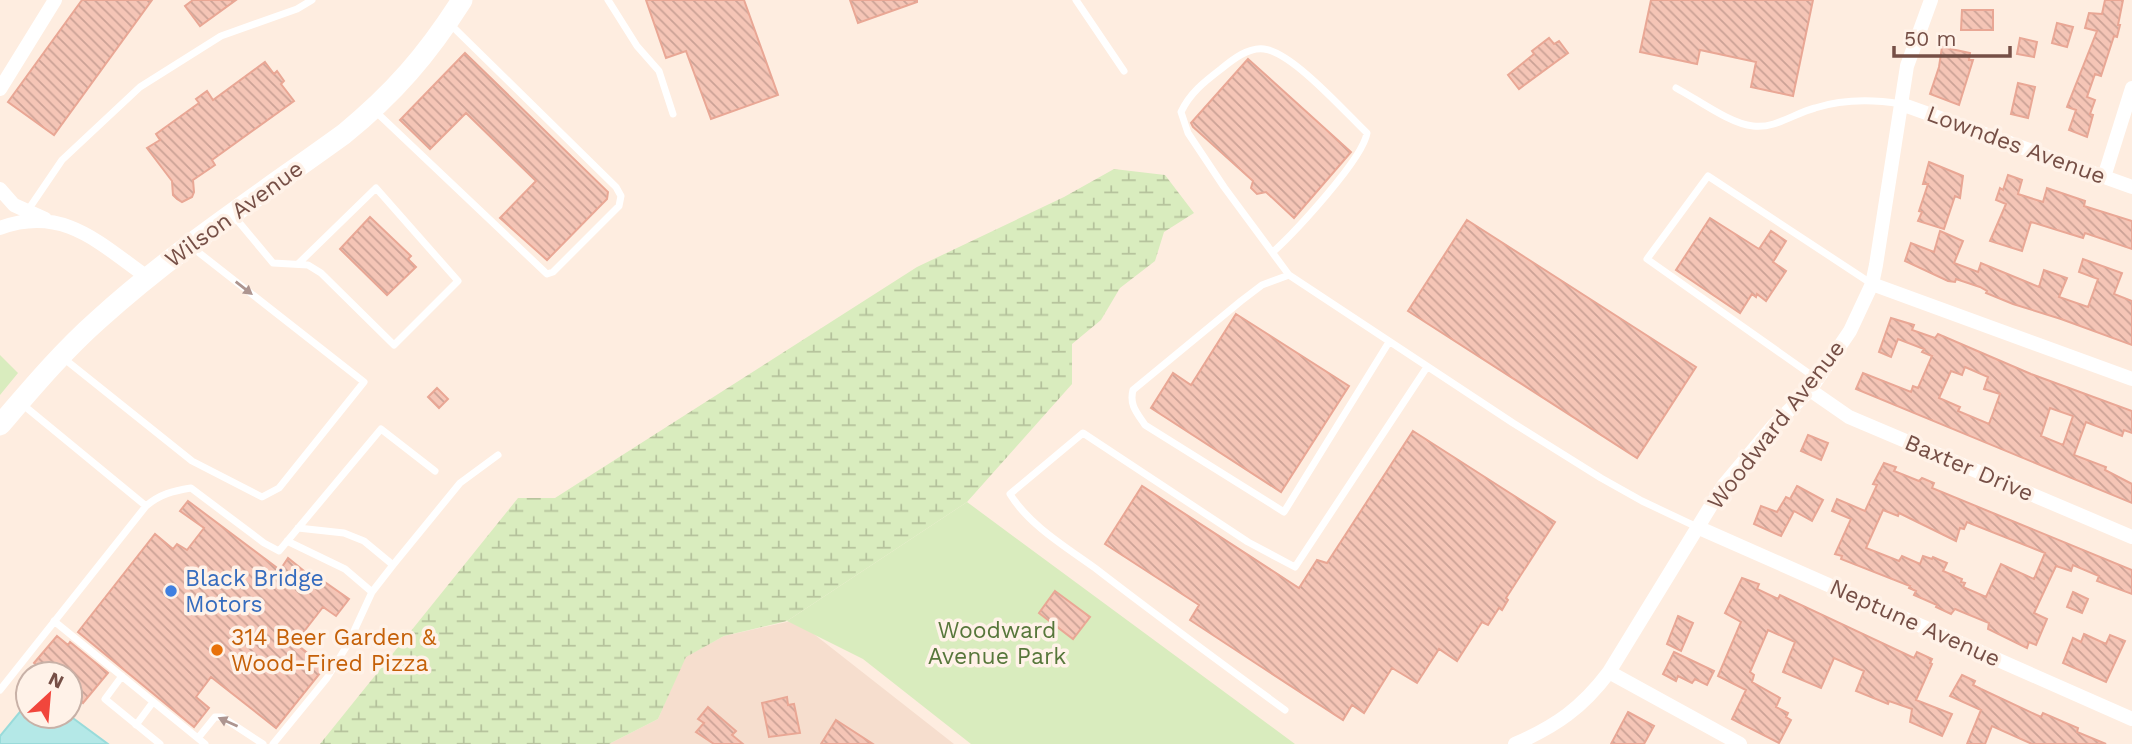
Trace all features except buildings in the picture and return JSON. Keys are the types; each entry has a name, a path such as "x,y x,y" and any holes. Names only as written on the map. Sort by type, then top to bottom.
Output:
{"main road":[{"name":"Wilson Avenue","path":"0,425 62,356 147,277 374,110 424,56 462,0"}],"street":[{"path":"0,89 55,0"},
{"name":"Woodward Avenue","path":"1515,744 1576,710 1593,693 1609,672 1723,486 1774,425 1814,385 1850,331 1872,284 1907,66 1931,0"},
{"path":"2104,177 2132,88"},
{"name":"Lowndes Avenue","path":"1901,104 2132,187"},
{"path":"0,189 14,205 86,233 147,277"},
{"path":"0,228 12,223 47,220"},
{"path":"1872,284 2132,379"},
{"name":"Baxter Drive","path":"1814,385 1849,417 2132,537"},
{"name":"Neptune Avenue","path":"1697,527 2132,719"},
{"path":"1609,672 1741,744"}],"lane":[{"path":"27,211 62,160 139,87 220,36 297,9 312,0"},
{"path":"608,0 637,46 659,71 673,114"},
{"path":"1076,0 1124,71"},
{"path":"374,110 547,274 553,272 619,206 621,196 616,187 448,22"},
{"path":"1273,252 1301,226 1361,149 1367,133 1288,58 1276,52 1255,49 1235,57 1193,92 1181,112 1188,133 1223,187 1289,275 1601,478 1697,527"},
{"path":"1676,88 1730,118 1753,127 1775,124 1814,108 1840,102 1870,99 1901,104"},
{"path":"1814,385 1647,259 1707,176 1872,284"},
{"path":"232,214 272,263 299,263 321,273 394,345 458,281 376,188 299,263"},
{"path":"62,356 192,461 262,497 279,488 364,382 190,246"},
{"path":"1289,275 1262,285 1133,390 1131,399 1134,409 1145,425 1284,512 1389,342"},
{"path":"1285,710 1190,641 1020,510 1010,494 1083,433 1248,542 1295,567 1427,367"},
{"path":"20,402 146,506"},
{"path":"0,690 146,506 163,494 191,488 264,543 279,551 381,429 435,471"},
{"path":"273,744 327,678 348,644 372,592 393,565 460,484 498,455"},
{"path":"298,528 344,533 364,541 393,565"},
{"path":"287,541 345,569 372,592"},
{"path":"54,621 205,744"},
{"path":"122,676 105,699 160,744"},
{"path":"136,725 153,702"},
{"path":"198,738 215,718 222,717 263,744"}],"shaded area":[{"path":"796,620 954,744 609,744 658,719 685,657 724,636"}],"green space":[{"path":"1114,169 1165,175 1194,213 1164,232 1155,261 1120,288 1101,320 1072,344 1072,384 967,502 787,621 724,636 686,657 658,719 609,744 320,744 518,498 555,498 917,267 1064,197"},
{"path":"0,355 18,373 0,395"},
{"name":"Woodward Avenue Park","path":"967,502 1295,744 971,744 863,659 787,621"}],"water":[{"path":"14,719 14,730 84,730 84,726 108,744 0,744 0,736"}],"place":[{"name":"Black Bridge Motors","path":"171,591"},
{"name":"314 Beer Garden & Wood-Fired Pizza","path":"217,650"}]}
